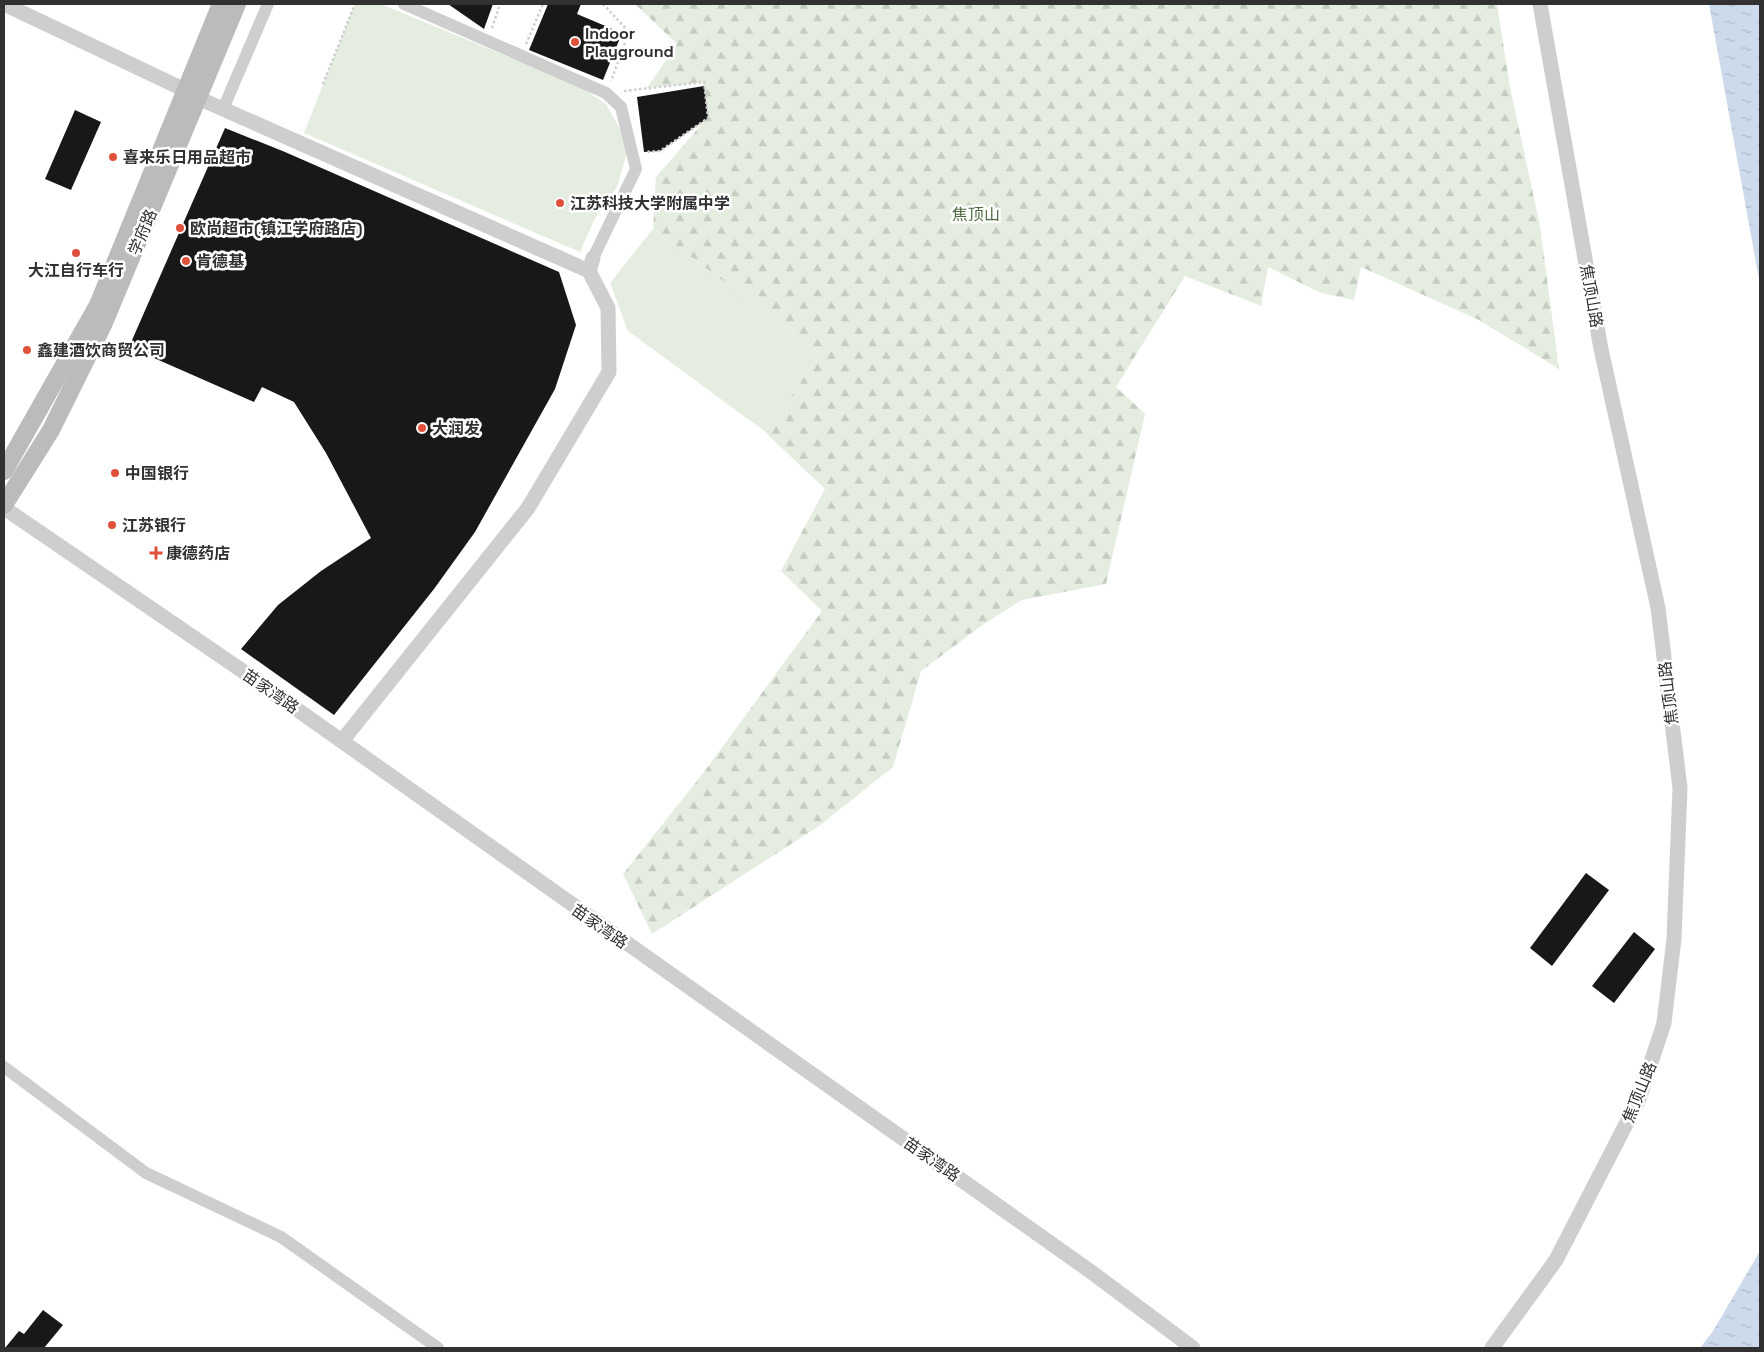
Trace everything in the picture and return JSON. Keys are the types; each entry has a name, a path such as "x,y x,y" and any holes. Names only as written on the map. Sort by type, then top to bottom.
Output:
{"main road":[{"name":"学府路","path":"4,506 51,430 103,325 191,94 221,4"},
{"name":"学府路","path":"4,471 98,304 191,94 237,4"}],"street":[{"path":"4,4 191,94 591,264 608,308 609,372 528,508 342,741"},
{"path":"223,108 268,4"},
{"path":"404,4 606,93 621,107 636,169 591,264"},
{"name":"焦顶山路","path":"1492,1348 1556,1260 1639,1099 1664,1023 1675,930 1680,788 1658,608 1601,349 1540,4"},
{"name":"苗家湾路","path":"4,506 248,674 1082,1266 1194,1348"},
{"path":"4,1067 146,1173 281,1237 438,1348"}],"path":[{"path":"324,84 355,4"},
{"path":"488,41 500,4"},
{"path":"522,56 543,4"},
{"path":"604,4 629,32 606,93 704,82 708,118 660,151 632,153"}],"green space":[{"path":"355,4 381,4 579,86 606,104 620,129 627,153 617,187 595,218 580,252 304,133"},
{"name":"焦顶山","path":"635,4 1497,4 1510,87 1540,226 1559,369 1479,320 1361,267 1354,300 1321,293 1268,267 1261,306 1185,276 1116,387 1145,414 1106,584 1022,600 981,626 921,671 893,767 819,826 652,934 623,874 704,772 822,611 781,571 825,489 766,433 820,353 653,229 656,177 707,118 703,82 647,88 677,44"},
{"path":"653,229 820,353 767,433 628,331 610,283"}],"water":[{"path":"1709,4 1760,4 1760,285"},
{"path":"1760,1251 1760,1348 1700,1348 1713,1331"}],"building":[{"path":"448,4 493,4 484,29"},
{"name":"Indoor Playground","path":"548,4 581,4 577,14 622,33 603,80 529,50"},
{"path":"704,86 708,118 660,151 644,152 637,97"},
{"path":"75,110 101,122 71,190 45,179"},
{"name":"大润发","path":"225,128 285,152 559,272 576,325 555,389 475,532 434,589 334,715 241,649 278,605 321,571 371,538 326,453 294,402 262,387 254,402 129,347"},
{"path":"1586,873 1609,890 1552,966 1530,948"},
{"path":"1634,932 1655,949 1614,1003 1592,986"},
{"path":"43,1310 63,1325 44,1348 5,1348 19,1331 24,1334"}],"place":[{"name":"Indoor Playground","path":"575,42"},
{"name":"喜来乐日用品超市","path":"113,157"},
{"name":"江苏科技大学附属中学","path":"560,203"},
{"name":"欧尚超市(镇江学府路店)","path":"180,228"},
{"name":"大江自行车行","path":"76,253"},
{"name":"肯德基","path":"186,261"},
{"name":"鑫建酒饮商贸公司","path":"27,350"},
{"name":"大润发","path":"422,428"},
{"name":"中国银行","path":"115,473"},
{"name":"江苏银行","path":"112,525"},
{"name":"康德药店","path":"156,553"}]}
